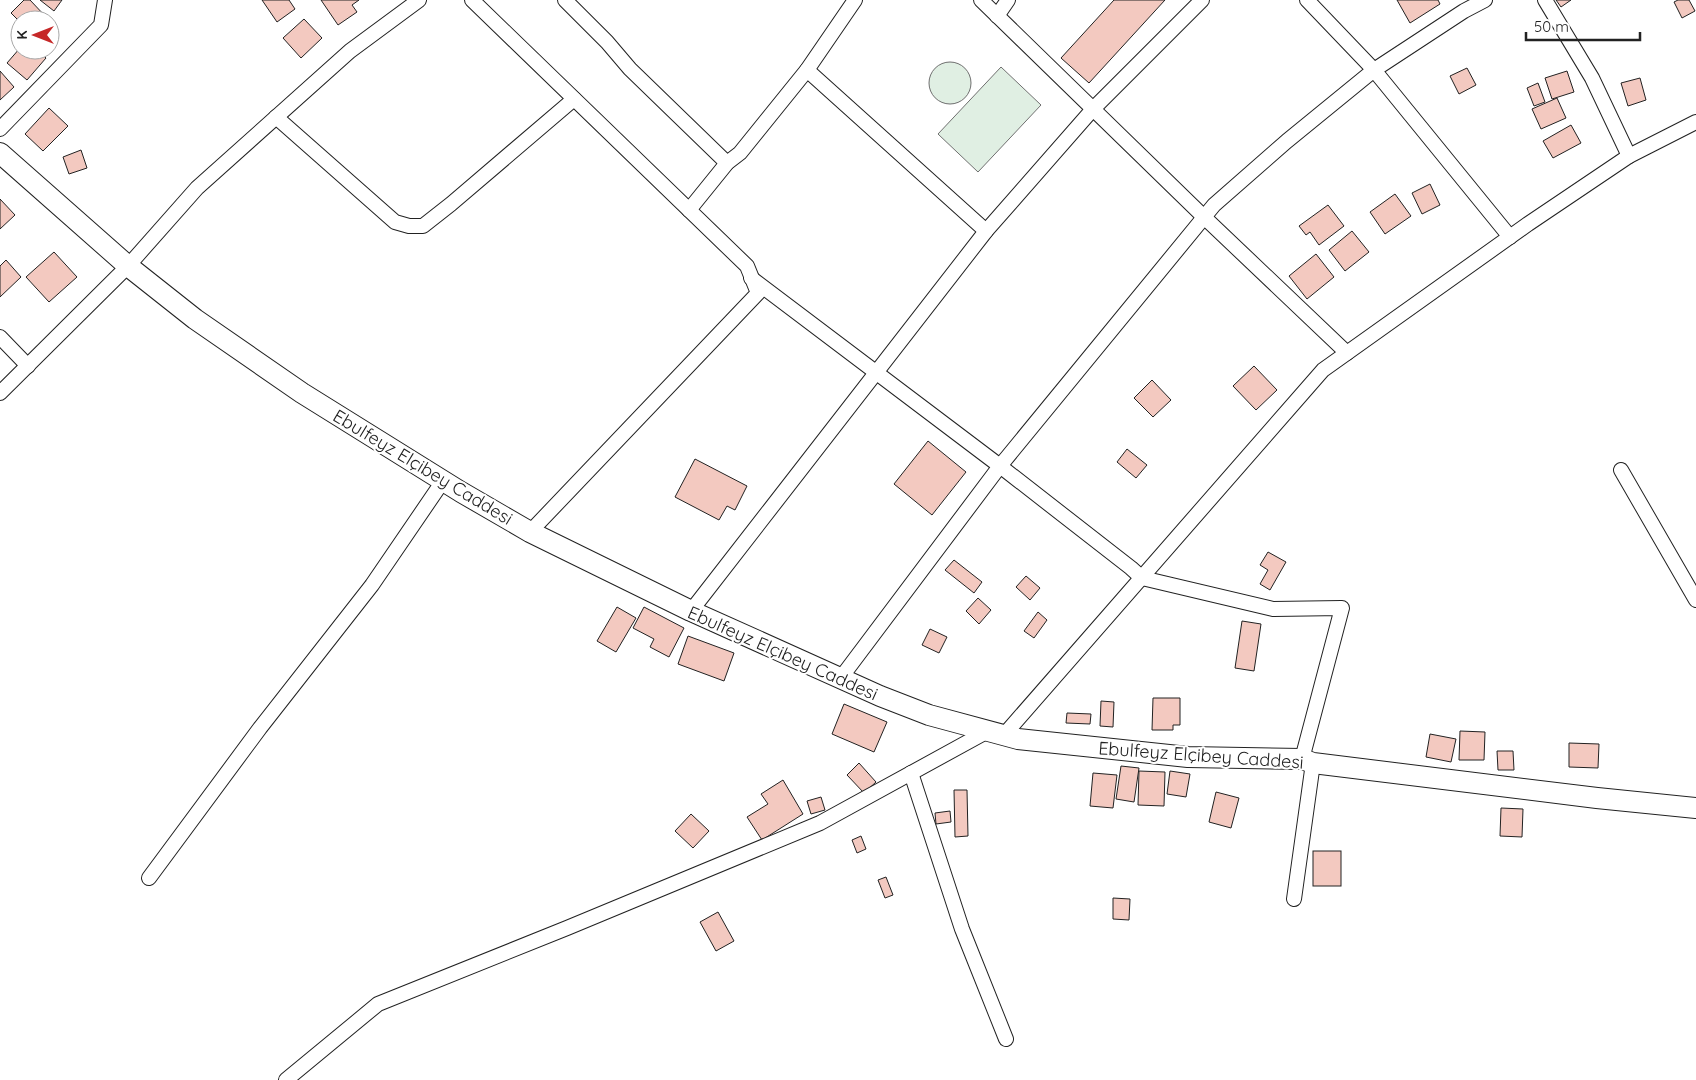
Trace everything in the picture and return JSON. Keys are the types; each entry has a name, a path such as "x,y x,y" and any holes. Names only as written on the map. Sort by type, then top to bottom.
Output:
{"street":[{"path":"0,129 101,25 105,0"},
{"path":"0,394 128,266 196,188 350,51 420,0"},
{"path":"472,0 746,266 758,293 530,532"},
{"path":"565,0 607,42 630,69 727,163"},
{"path":"688,210 727,163 740,154 807,70 855,0"},
{"path":"981,0 1347,353"},
{"path":"997,16 1008,0"},
{"path":"690,611 986,231 1093,109 1202,0"},
{"path":"1307,0 1374,70 1510,237"},
{"path":"840,679 1000,466 1214,205 1287,141 1374,70 1464,11 1485,0"},
{"path":"1545,0 1592,78 1630,156"},
{"path":"807,70 986,231"},
{"path":"276,117 395,222 409,226 423,226 574,99"},
{"path":"286,1080 378,1004 820,823 911,773 995,733 1142,578 1323,370 1510,237 1630,156 1696,122"},
{"name":"Ebulfeyz Elçibey Caddesi","path":"0,153 128,266 195,319 302,393 443,481 530,532 614,575 840,679 929,715 1018,740 1188,757 1308,761 1597,798 1696,808"},
{"path":"751,278 1000,466 1142,578 1273,609 1342,608 1308,761 1294,899"},
{"path":"0,337 28,366"},
{"path":"1621,470 1696,600"},
{"path":"149,878 260,728 372,585 443,481"},
{"path":"911,773 962,929 1006,1039"}],"green space":[{"path":"950,62 965,68 971,83 965,98 950,104 935,98 929,83 935,68"},
{"path":"1001,67 1041,105 978,172 938,134"}],"building":[{"path":"24,0 30,0 39,10 14,10"},
{"path":"40,0 62,0 53,10"},
{"path":"262,0 289,0 295,9 277,22"},
{"path":"321,0 359,0 352,5 357,12 338,25"},
{"path":"1114,0 1165,0 1089,83 1061,58"},
{"path":"1397,0 1438,0 1440,4 1410,23"},
{"path":"1556,0 1571,0 1561,7"},
{"path":"1689,0 1695,11 1682,18 1674,2"},
{"path":"304,19 322,38 301,58 283,38"},
{"path":"10,60 44,60 27,80 7,63"},
{"path":"1467,68 1476,85 1459,94 1450,76"},
{"path":"0,71 14,87 0,100"},
{"path":"1567,71 1574,92 1552,99 1545,78"},
{"path":"1640,78 1646,100 1628,106 1621,83"},
{"path":"1538,83 1545,102 1534,106 1527,88"},
{"path":"1557,98 1566,118 1541,129 1532,109"},
{"path":"49,108 68,126 43,151 25,134"},
{"path":"1571,125 1581,143 1553,158 1543,141"},
{"path":"81,150 87,168 69,174 63,157"},
{"path":"1430,184 1440,205 1422,214 1412,193"},
{"path":"1395,194 1411,216 1385,234 1370,212"},
{"path":"0,199 15,215 0,229"},
{"path":"1328,205 1344,226 1319,245 1310,232 1306,235 1299,226"},
{"path":"1352,231 1369,252 1345,271 1329,250"},
{"path":"54,252 77,277 49,302 26,277"},
{"path":"1316,254 1334,277 1307,299 1289,276"},
{"path":"6,260 21,277 0,297 0,266"},
{"path":"1254,366 1277,390 1256,410 1233,386"},
{"path":"1152,380 1171,400 1153,417 1134,398"},
{"path":"928,441 966,472 932,515 894,484"},
{"path":"1127,449 1147,465 1136,478 1117,462"},
{"path":"695,459 747,486 735,510 727,506 719,520 675,497"},
{"path":"1268,552 1286,562 1270,590 1260,584 1268,570 1260,565"},
{"path":"954,560 982,582 974,593 945,570"},
{"path":"1026,576 1040,588 1030,600 1016,587"},
{"path":"978,598 991,610 979,624 966,611"},
{"path":"617,607 636,618 616,652 597,641"},
{"path":"644,607 684,628 669,657 650,647 654,639 633,628"},
{"path":"1038,612 1047,620 1034,638 1024,631"},
{"path":"1242,621 1261,624 1254,671 1235,668"},
{"path":"930,629 947,637 939,653 922,645"},
{"path":"688,636 734,653 724,681 678,664"},
{"path":"1153,698 1180,698 1180,725 1173,725 1173,730 1152,730"},
{"path":"1101,701 1114,702 1113,727 1100,726"},
{"path":"844,704 887,722 874,752 832,734"},
{"path":"1067,713 1091,714 1090,724 1066,723"},
{"path":"1460,731 1485,732 1484,760 1459,760"},
{"path":"1430,734 1456,739 1451,762 1426,757"},
{"path":"1569,743 1599,744 1598,768 1569,767"},
{"path":"1497,751 1513,751 1514,770 1498,770"},
{"path":"859,763 876,782 864,793 847,775"},
{"path":"1121,766 1139,768 1134,802 1116,799"},
{"path":"1139,771 1165,772 1164,806 1138,805"},
{"path":"1170,771 1190,774 1186,797 1167,794"},
{"path":"1093,773 1117,775 1113,808 1090,806"},
{"path":"783,780 803,814 762,840 747,817 768,804 761,794"},
{"path":"954,790 967,790 968,836 955,837"},
{"path":"1216,792 1239,798 1231,828 1209,822"},
{"path":"821,797 825,810 811,814 807,801"},
{"path":"1501,808 1523,809 1522,837 1500,836"},
{"path":"950,811 951,822 936,824 935,813"},
{"path":"691,814 709,831 693,848 675,831"},
{"path":"861,836 866,849 857,853 852,840"},
{"path":"1313,851 1341,851 1341,886 1313,886"},
{"path":"886,877 893,895 885,898 878,880"},
{"path":"1113,898 1130,899 1129,920 1113,919"},
{"path":"718,912 734,941 716,951 700,922"}]}
